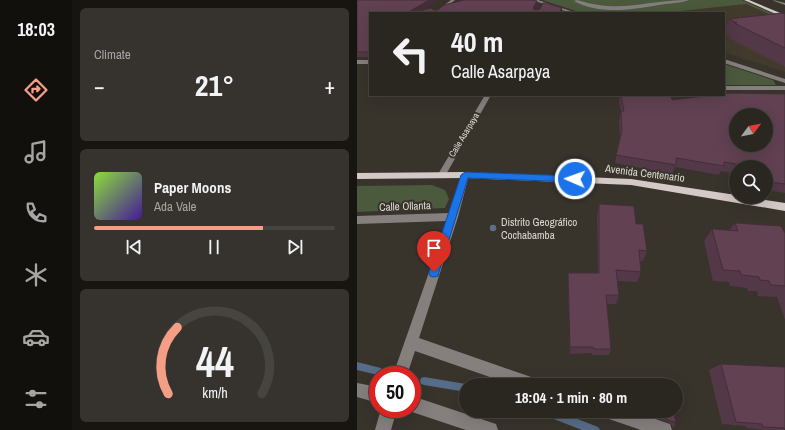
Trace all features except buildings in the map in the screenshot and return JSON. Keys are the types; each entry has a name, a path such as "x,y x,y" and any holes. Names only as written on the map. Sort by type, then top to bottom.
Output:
{"main road":[{"path":"746,0 785,17"},
{"name":"Avenida Centenario","path":"357,176 465,175 631,182 785,207"}],"street":[{"path":"437,12 453,0"},
{"path":"534,0 572,12"},
{"path":"566,10 572,2 605,8 634,8 687,0"},
{"path":"775,0 785,4"},
{"path":"540,8 543,3"},
{"path":"725,61 785,81"},
{"path":"357,62 369,62"},
{"path":"725,88 785,88"},
{"name":"Calle Asarpaya","path":"441,176 487,96"},
{"path":"403,366 453,216 465,175"},
{"name":"Calle Ollanta","path":"357,220 453,216"},
{"path":"411,342 514,378"},
{"path":"357,390 369,393"},
{"path":"421,407 490,430"},
{"path":"383,430 386,418"},
{"path":"629,418 664,430"}],"shaded area":[{"path":"746,4 785,21 785,72 725,52 725,12 672,12"}],"green space":[{"path":"542,0 742,0 785,19 785,21 746,4 672,12 579,12"},
{"path":"725,64 773,80 776,85 725,85"},
{"path":"432,185 445,190 449,199 445,208 357,212 357,186"}],"waterway":[{"path":"357,366 369,369"},
{"path":"424,381 459,387"},
{"path":"563,418 595,430"}],"place":[{"name":"Distrito Geográfico Cochabamba","path":"493,228"}],"route":[{"path":"434,272 465,175 575,179"}]}
